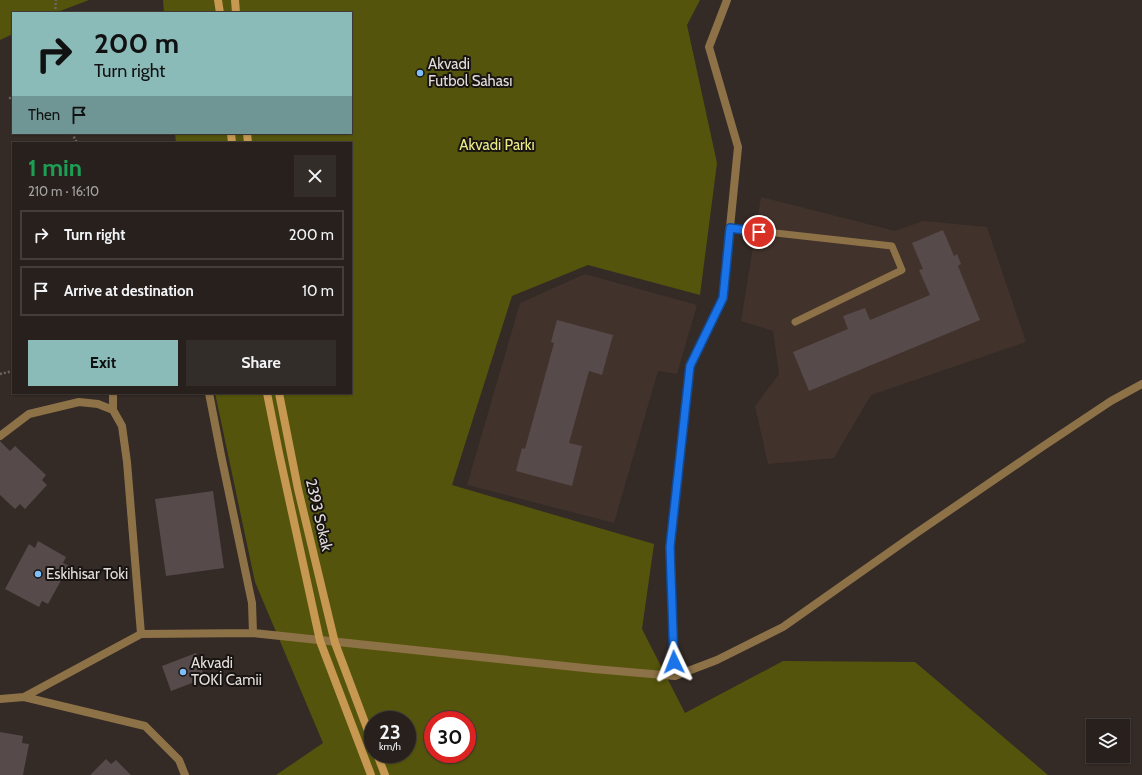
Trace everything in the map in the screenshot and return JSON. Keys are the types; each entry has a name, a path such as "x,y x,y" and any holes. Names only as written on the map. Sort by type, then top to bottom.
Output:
{"main road":[{"path":"218,0 220,12"},
{"path":"235,0 236,12"},
{"name":"2393 Sokak","path":"267,394 320,641 371,775"},
{"name":"2393 Sokak","path":"279,394 298,489 335,643 364,720"},
{"path":"380,763 385,775"}],"street":[{"path":"675,676 670,547 690,366 723,298 738,147 709,46 727,0"},
{"path":"24,697 141,634 253,633 335,643 675,676 717,660 782,627 1035,451 1111,401 1142,384"},
{"path":"113,394 113,410 122,426 127,462 141,634"},
{"path":"209,394 252,603 253,633"},
{"path":"0,436 29,414 79,402 98,404 113,410"},
{"path":"0,699 24,697 145,726 179,760 185,775"}],"lane":[{"path":"730,228 892,246 902,270 794,322"}],"path":[{"path":"55,12 56,0"},
{"path":"0,374 12,371"}],"shaded area":[{"path":"761,197 895,231 923,221 987,227 1026,342 871,395 834,458 768,464 755,406 779,374 773,331 741,321"},
{"path":"585,274 697,305 677,374 658,371 614,523 467,485 520,303"}],"green space":[{"path":"0,0 89,0 58,12 12,12 12,34 0,40"},
{"name":"Akvadi Parkı","path":"163,0 700,0 687,25 717,163 700,295 588,265 512,296 452,485 654,544 642,629 685,713 783,661 915,662 1048,775 276,775 323,743 255,582 215,394 352,394 352,142 176,142 175,134 352,134 352,12 164,12"}],"building":[{"path":"943,230 954,256 957,254 961,264 958,266 980,320 809,391 793,352 848,329 843,316 865,308 870,320 930,295 919,270 923,269 912,243"},
{"path":"557,320 613,335 602,375 589,371 569,443 582,446 572,486 516,471 522,448 525,449 554,343 551,342"},
{"path":"0,441 10,451 15,446 46,475 42,480 47,485 25,509 20,504 15,509 0,495"},
{"path":"213,491 224,568 166,576 155,499"},
{"name":"Eskihisar Toki","path":"38,541 66,557 63,563 69,566 48,604 42,601 39,607 5,589 29,544 35,548"},
{"name":"Akvadi TOKİ Camii","path":"196,653 205,678 171,691 162,666"},
{"path":"0,732 23,736 22,743 29,744 23,775 0,775"},
{"path":"106,759 111,764 116,760 131,775 90,775"}],"place":[{"name":"Akvadi Futbol Sahası","path":"420,73"},
{"name":"Eskihisar Toki","path":"38,574"},
{"name":"Akvadi TOKİ Camii","path":"183,672"}],"route":[{"path":"674,662 670,547 690,366 723,298 730,228 759,232"}]}
